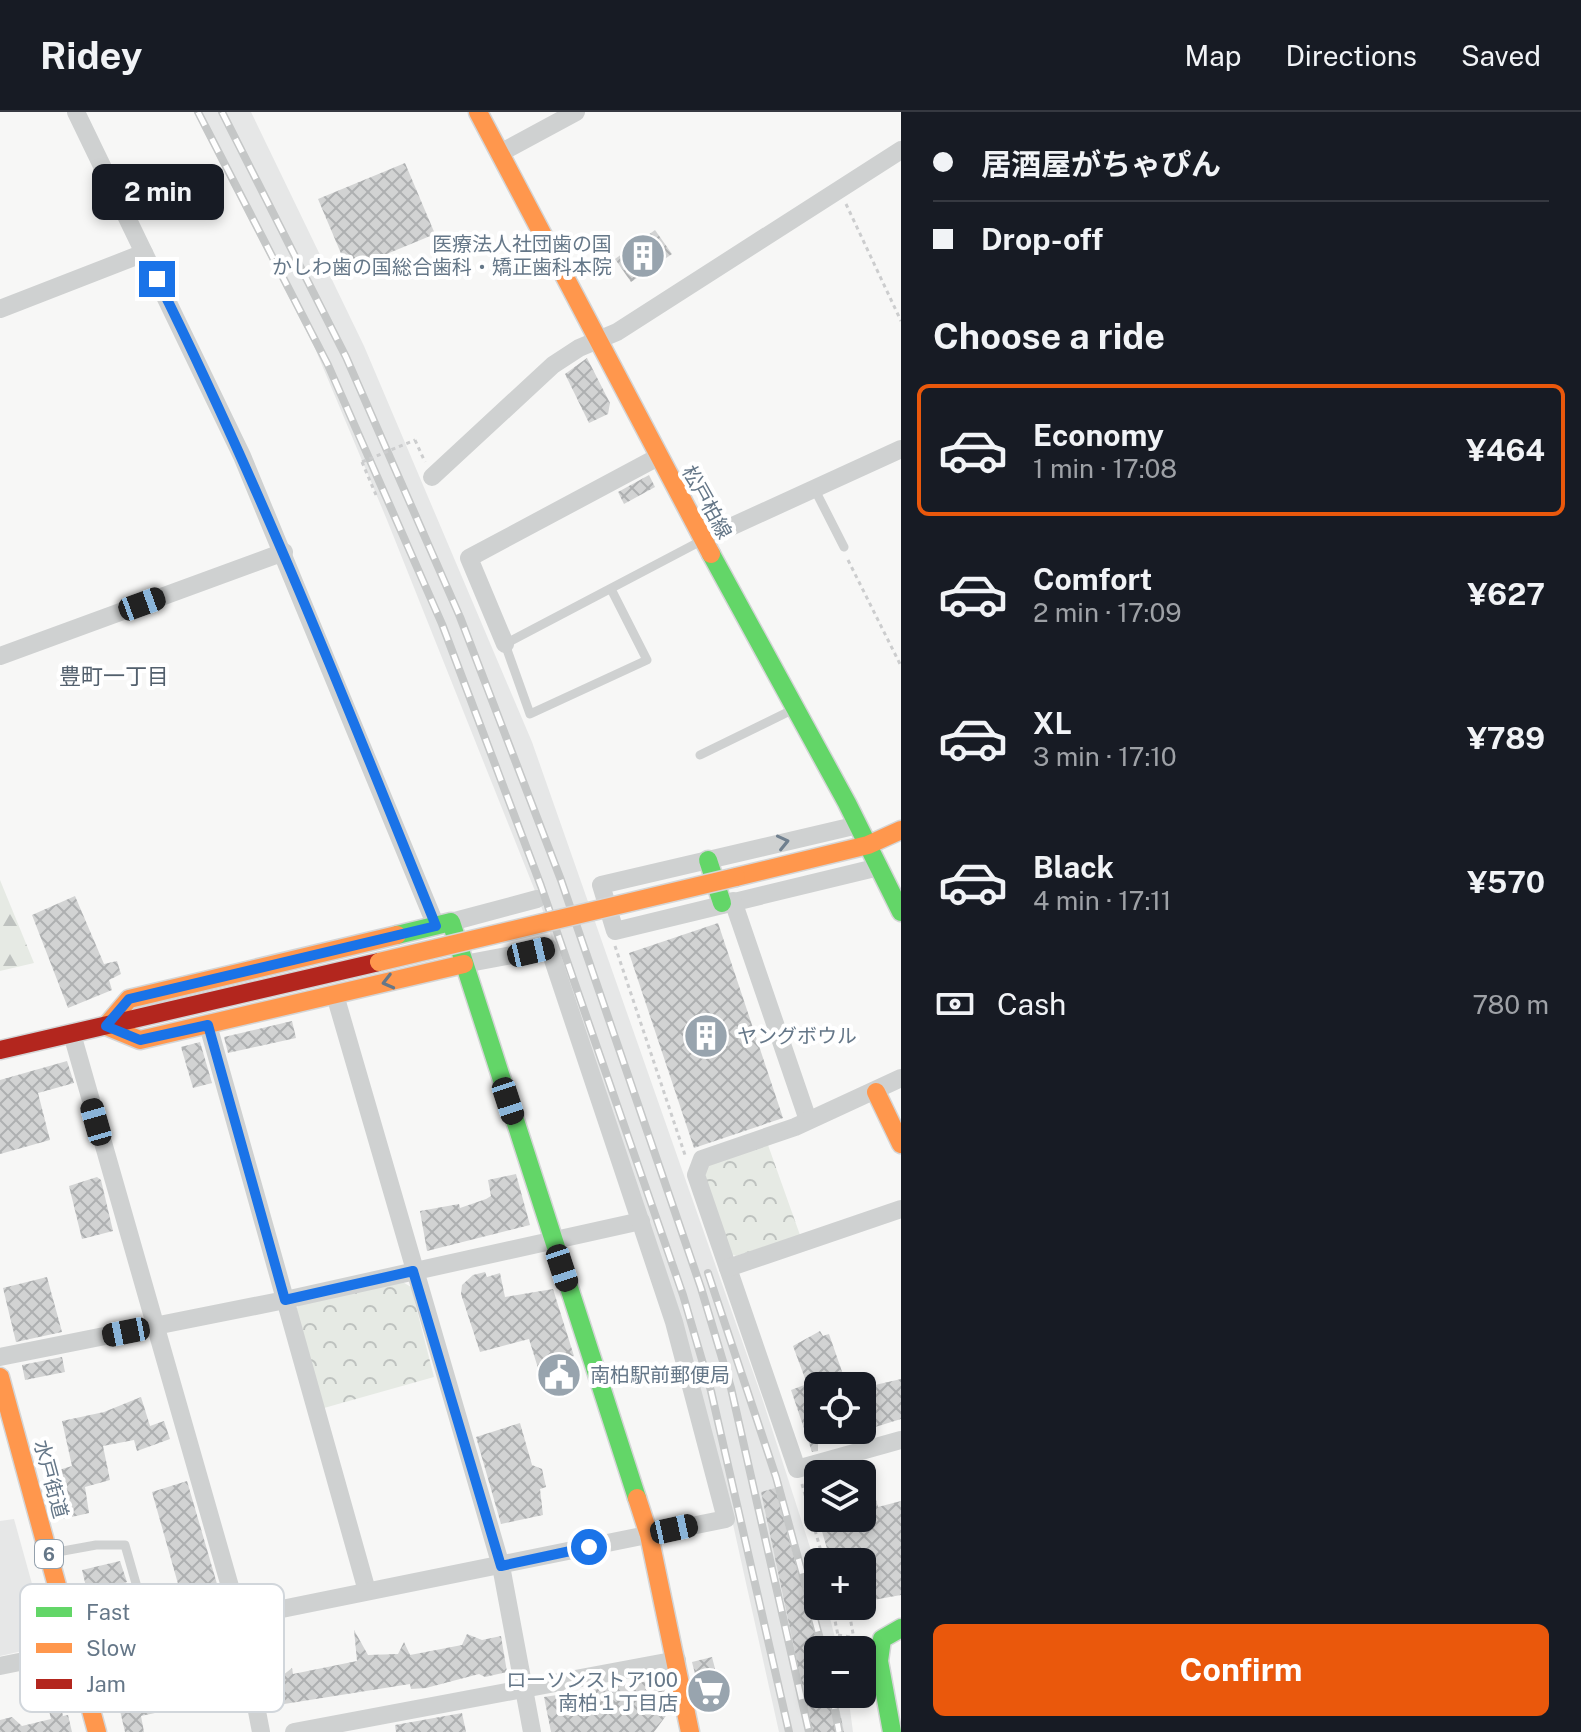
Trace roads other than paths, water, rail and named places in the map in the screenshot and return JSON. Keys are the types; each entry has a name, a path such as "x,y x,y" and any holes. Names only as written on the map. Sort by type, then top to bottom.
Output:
{"main road":[{"name":"松戸柏線","path":"478,112 702,540 797,707 901,912"},
{"path":"0,1050 868,845 901,830"},
{"path":"708,860 727,902"},
{"path":"106,1026 129,999 443,924 464,964 649,1535 690,1732"},
{"path":"106,1026 140,1040 464,964"},
{"path":"876,1092 901,1144"},
{"name":"水戸街道","path":"0,1377 56,1584"},
{"path":"892,1732 879,1661 893,1636"},
{"name":"水戸街道","path":"92,1712 97,1732"}],"street":[{"path":"76,112 209,384 443,924 537,899"},
{"path":"500,153 576,112"},
{"path":"432,477 553,365 596,340 617,332 901,150"},
{"path":"0,309 144,253"},
{"path":"702,540 901,449"},
{"path":"505,644 469,558 658,457"},
{"path":"0,656 284,552"},
{"path":"858,825 601,885 615,931 879,867"},
{"path":"727,902 808,1120"},
{"path":"284,1609 726,1519 674,1322 549,948 464,964"},
{"path":"335,995 501,1566 532,1732"},
{"path":"208,1025 367,1591"},
{"path":"72,1034 229,1584"},
{"path":"901,1078 876,1092 808,1120 702,1159 697,1165 696,1175 797,1469 901,1440"},
{"path":"728,1268 901,1209"},
{"path":"0,1357 285,1300 641,1221"},
{"path":"294,1732 677,1660"},
{"path":"0,1666 20,1662"},
{"path":"257,1712 261,1732"}],"lane":[{"path":"815,490 844,547"},
{"path":"611,589 647,660 530,714 505,644 702,540"},
{"path":"700,755 797,707"},
{"path":"48,1553 96,1545 125,1545 136,1584"}],"railway":[{"path":"198,112 328,365 442,624 541,886 683,1295 711,1391 789,1732"},
{"path":"222,112 346,357 460,617 561,880 701,1288 731,1388 809,1732"},
{"path":"708,1273 776,1477 819,1636"},
{"path":"835,1708 839,1732"}],"place":[{"name":"医療法人社団歯の国 かしわ歯の国総合歯科・矯正歯科本院","path":"643,256"},
{"name":"ヤングボウル","path":"706,1036"},
{"name":"南柏駅前郵便局","path":"559,1375"},
{"name":"ローソンストア100 南柏１丁目店","path":"709,1691"}],"district":[{"name":"豊町一丁目","path":"114,676"}]}
